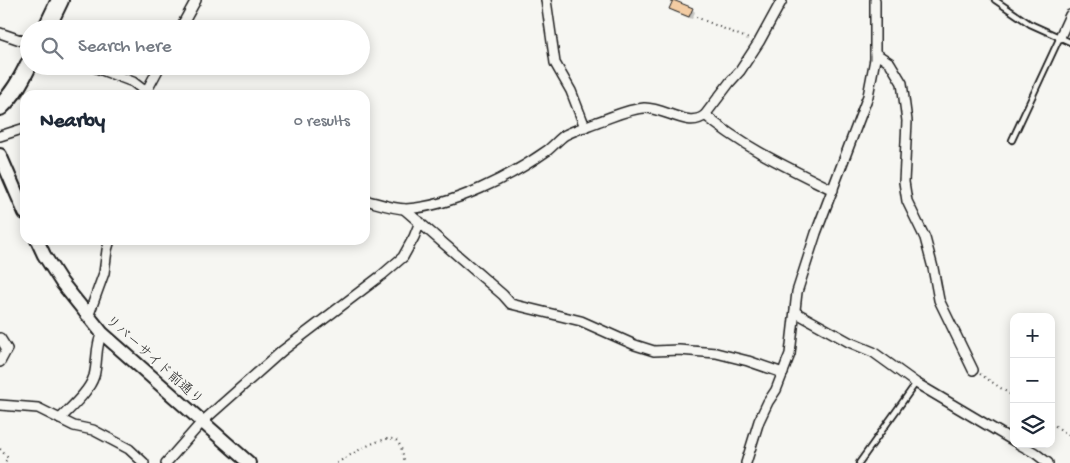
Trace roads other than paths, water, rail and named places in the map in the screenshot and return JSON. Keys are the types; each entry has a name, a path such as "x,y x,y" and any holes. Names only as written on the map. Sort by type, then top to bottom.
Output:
{"highway":[{"path":"50,20 60,0"},
{"path":"0,107 7,101 23,75"}],"street":[{"path":"185,20 196,0"},
{"path":"546,0 555,63 571,91 585,127"},
{"path":"370,201 404,209 464,196 502,177 548,150 566,135 628,112 645,108 692,120 700,120 740,71 759,43 782,0"},
{"path":"746,463 759,421 783,373 790,354 797,292 816,233 868,96 875,53 875,0"},
{"path":"1060,37 1070,15"},
{"path":"0,33 20,40"},
{"path":"875,53 890,63 902,83 907,121 904,182 907,201 925,238 939,300 973,370"},
{"path":"115,75 133,82 144,90"},
{"path":"149,90 156,75"},
{"path":"705,115 724,131 774,160 833,190"},
{"path":"0,136 20,130"},
{"path":"0,156 2,169 20,203"},
{"path":"404,209 503,294 511,304 580,322 654,351 679,350 716,354 748,361 783,373"},
{"path":"166,463 202,422 282,351 403,257 420,222"},
{"name":"リバーサイド前通り","path":"39,245 58,276 102,333 249,463"},
{"path":"88,317 104,273 108,245"},
{"path":"795,312 849,342 873,352 916,383 1010,439"},
{"path":"60,419 91,384 99,339 102,333"},
{"path":"0,338 7,349 0,362"},
{"path":"0,405 38,408 74,426 94,430 129,449 144,463"},
{"path":"1026,448 1048,463"}],"lane":[{"path":"995,0 1030,24 1070,42"},
{"path":"1012,140 1060,37"},
{"path":"859,463 916,383"}]}
